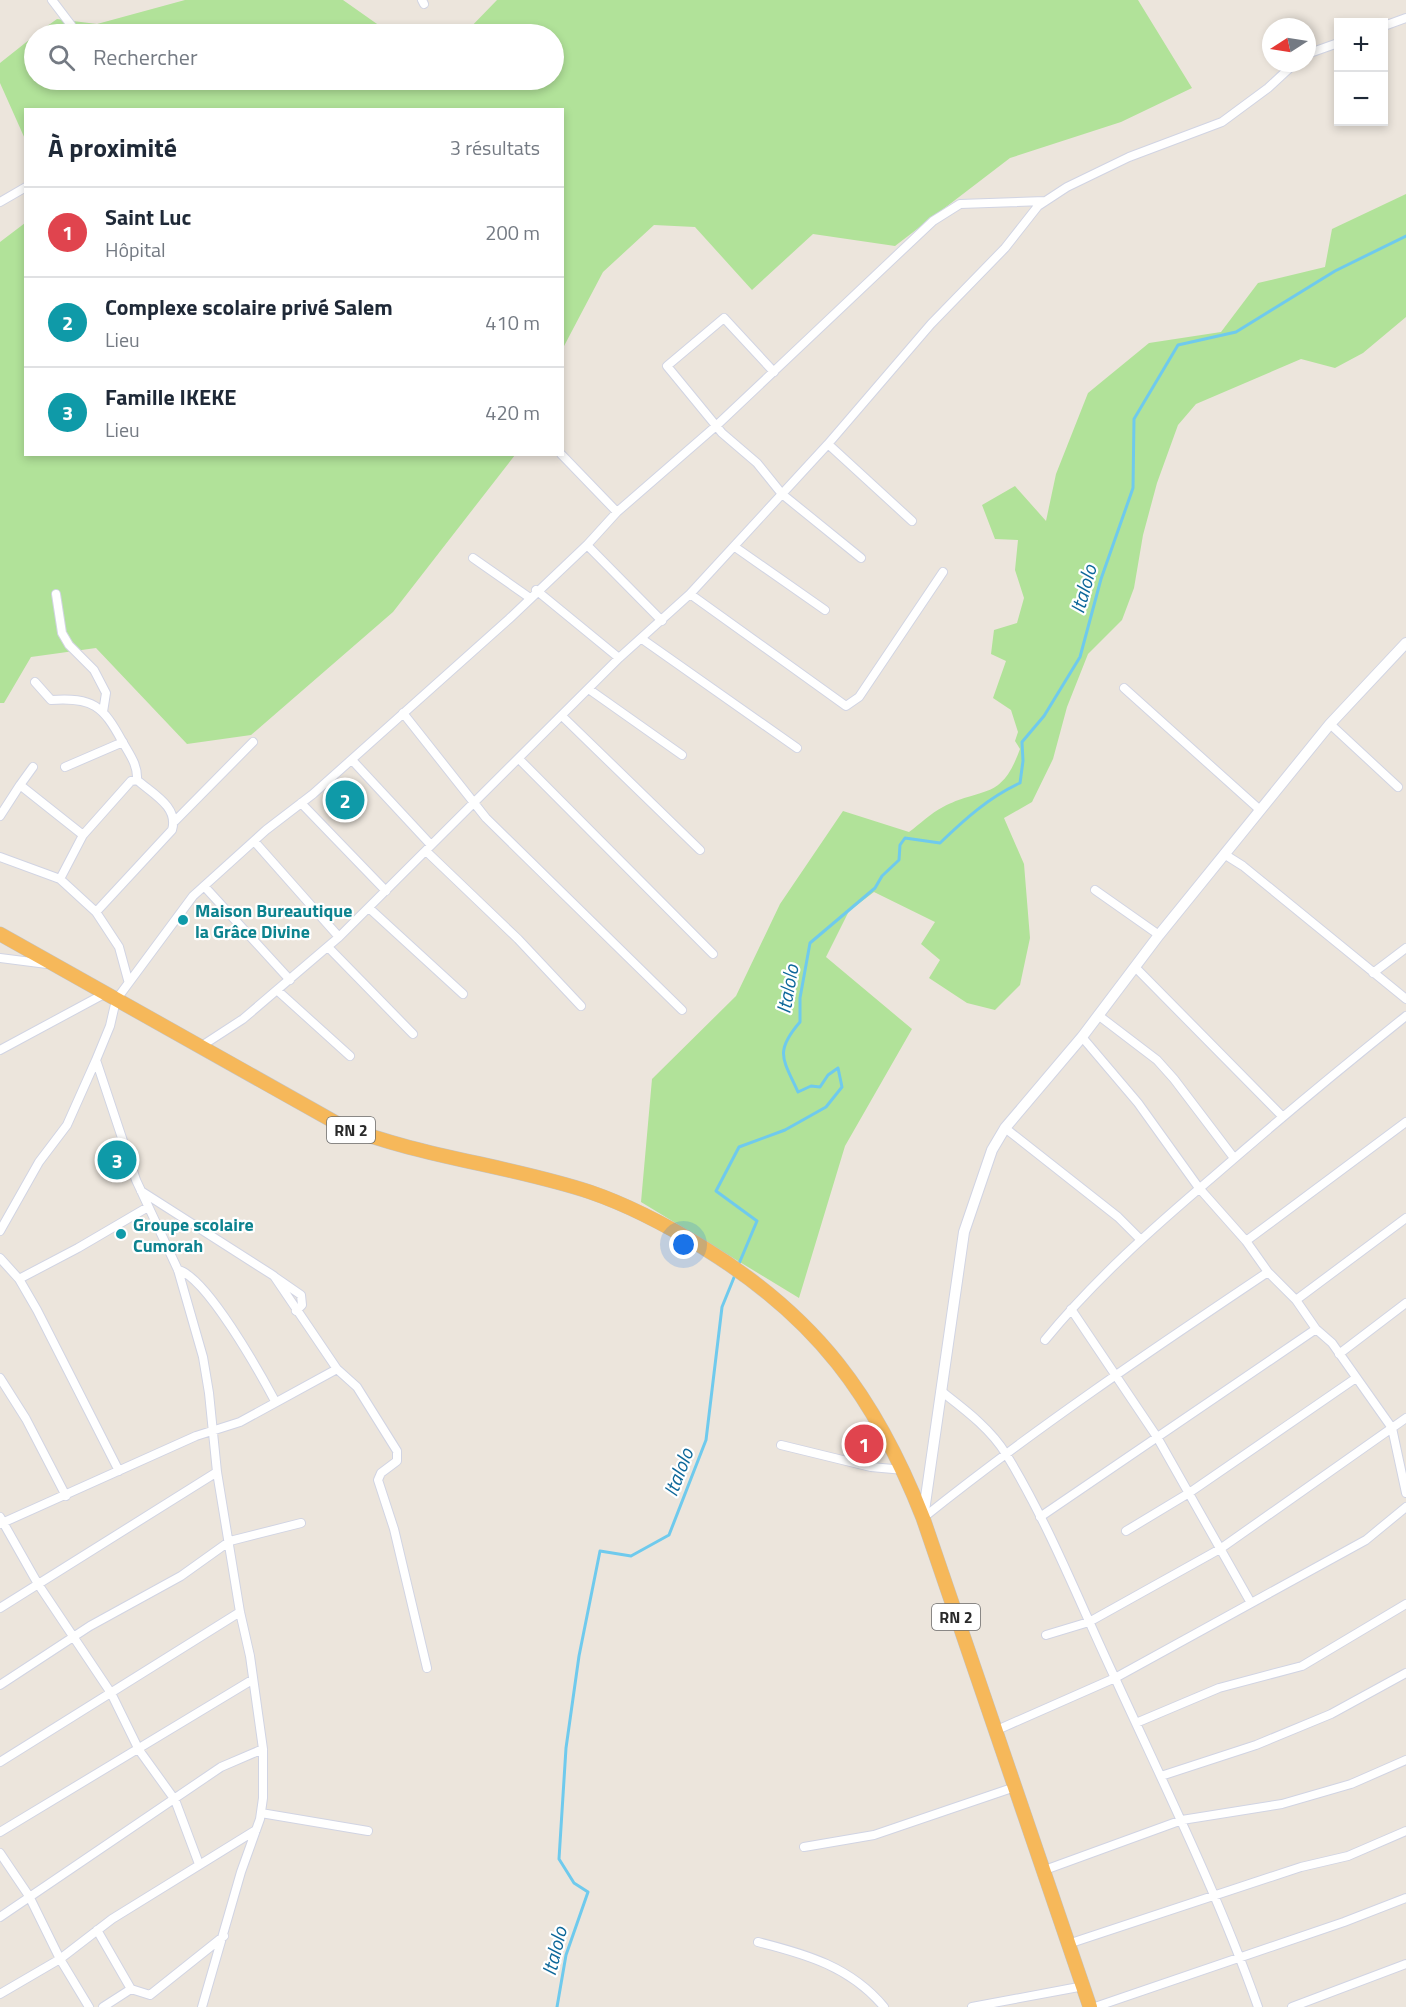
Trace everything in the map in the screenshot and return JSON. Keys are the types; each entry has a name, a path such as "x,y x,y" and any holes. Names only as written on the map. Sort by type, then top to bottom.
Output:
{"highway":[{"name":"RN 2","path":"0,934 340,1125 398,1145 591,1192 654,1219 744,1273 812,1332 847,1372 867,1401 905,1470 997,1730 1042,1871 1090,2007"}],"street":[{"path":"52,0 70,24"},
{"path":"1388,24 1406,18"},
{"path":"1316,51 1334,44"},
{"path":"200,1047 278,991 339,937 620,658 690,594 828,444 931,324 954,303 1005,248 1033,210 1045,201 1129,156 1222,122 1286,72"},
{"path":"1,200 24,188"},
{"path":"0,1050 110,997 128,980 193,896 403,713 587,545 617,512 716,426 933,221 960,204 1045,201"},
{"path":"774,372 724,318 667,366 716,426 757,463 782,494 861,558"},
{"path":"828,444 912,521"},
{"path":"563,456 617,512"},
{"path":"587,545 662,621"},
{"path":"735,547 825,610"},
{"path":"473,558 533,594 620,658"},
{"path":"690,594 846,706 859,697 943,572"},
{"path":"56,594 62,633 69,645 94,670 106,693 103,712"},
{"path":"642,639 797,748"},
{"path":"923,1518 964,1232 982,1175 1005,1128 1082,1036 1159,935 1330,724 1406,643"},
{"path":"34,682 51,700 77,698 103,712 138,768 137,780"},
{"path":"1124,688 1260,810"},
{"path":"590,690 682,755"},
{"path":"403,713 473,804 682,1010"},
{"path":"563,717 700,850"},
{"path":"1330,724 1398,787"},
{"path":"64,767 123,742"},
{"path":"96,912 172,830 175,821 253,742"},
{"path":"519,759 713,954"},
{"path":"351,760 429,848 581,1006"},
{"path":"0,816 33,767"},
{"path":"137,780 173,811 175,821"},
{"path":"60,879 83,835 126,784 137,780"},
{"path":"20,785 83,835"},
{"path":"301,803 386,891"},
{"path":"254,841 339,937"},
{"path":"1224,854 1243,866 1406,999"},
{"path":"0,857 60,879 96,912 119,947 128,980"},
{"path":"204,886 290,980"},
{"path":"1095,890 1159,935"},
{"path":"369,908 463,994"},
{"path":"328,947 413,1034"},
{"path":"1373,973 1406,948"},
{"path":"0,958 54,965"},
{"path":"1135,967 1282,1116"},
{"path":"278,991 350,1056"},
{"path":"0,1231 39,1162 67,1125 110,1026 110,997"},
{"path":"1098,1015 1157,1060 1234,1158"},
{"path":"1045,1341 1087,1290 1141,1240 1282,1116 1406,1016"},
{"path":"1082,1036 1138,1103 1199,1188 1246,1240 1268,1272 1296,1300 1316,1329 1339,1354 1392,1428 1406,1493"},
{"path":"96,1060 125,1151 178,1270 206,1371 217,1472 262,1749 261,1813 202,2007"},
{"path":"1246,1240 1406,1122"},
{"path":"1005,1128 1118,1217 1141,1240"},
{"path":"141,1191 301,1295 302,1305 296,1311"},
{"path":"19,1279 78,1248 148,1206"},
{"path":"1296,1300 1406,1218"},
{"path":"0,1258 19,1279 119,1471"},
{"path":"178,1270 189,1272 206,1293 260,1372 275,1401"},
{"path":"923,1518 1005,1452 1117,1373 1268,1272"},
{"path":"274,1276 337,1369 357,1387 399,1455 378,1480 394,1529 426,1668"},
{"path":"1339,1354 1406,1303"},
{"path":"1071,1309 1117,1373 1157,1437 1251,1604"},
{"path":"1040,1518 1316,1329"},
{"path":"199,1864 175,1800 139,1750 111,1693 38,1584 1,1521 66,1496 212,1431 240,1422 337,1369"},
{"path":"0,1378 26,1419 66,1496"},
{"path":"1126,1531 1188,1493 1356,1378"},
{"path":"941,1391 973,1417 1005,1452 1040,1518 1182,1820 1215,1895 1258,2007"},
{"path":"1046,1635 1089,1622 1220,1549 1406,1418"},
{"path":"781,1445 871,1467 905,1470"},
{"path":"0,1608 217,1472"},
{"path":"997,1730 1115,1678 1251,1604 1366,1540 1406,1507"},
{"path":"0,1685 74,1637 181,1576 230,1541 301,1523"},
{"path":"1136,1723 1219,1688 1302,1666 1406,1604"},
{"path":"0,1762 240,1612"},
{"path":"1161,1776 1256,1744 1331,1714 1406,1673"},
{"path":"0,1832 252,1680"},
{"path":"0,1917 221,1767 262,1749"},
{"path":"1042,1871 1182,1820 1282,1804 1351,1784 1406,1760"},
{"path":"804,1847 874,1835 1015,1787"},
{"path":"261,1813 368,1831"},
{"path":"0,1994 60,1959 97,1930 256,1830"},
{"path":"1068,1944 1215,1895 1348,1856 1406,1831"},
{"path":"0,1853 29,1896 60,1959 89,2007"},
{"path":"1095,2007 1406,1898"},
{"path":"97,1930 131,1989 150,1995 224,1936"},
{"path":"758,1942 787,1948 819,1959 847,1976 884,2007"},
{"path":"1292,2007 1406,1964"},
{"path":"972,2007 1084,1986"},
{"path":"103,2007 131,1989"}],"green space":[{"path":"185,0 343,0 377,24 97,24"},
{"path":"497,0 1138,0 1192,88 1121,122 1010,158 895,246 813,234 752,290 695,227 654,225 603,272 564,346 564,108 24,108 24,137 0,83 0,63 24,44 24,90 564,90 564,24 474,24"},
{"path":"57,19 97,24 50,24"},
{"path":"1406,194 1406,317 1363,353 1335,368 1301,359 1196,404 1178,425 1157,483 1143,535 1134,588 1122,620 1088,654 1067,707 1053,759 1032,802 1004,818 1024,864 1030,938 1020,985 995,1010 967,1003 929,978 940,960 921,944 935,922 874,892 849,911 826,957 912,1029 845,1146 799,1298 641,1202 652,1079 736,996 780,904 843,811 909,832 943,807 998,785 1013,766 1020,749 1015,741 1018,732 1011,710 993,698 1006,661 991,654 994,630 1017,623 1024,598 1015,570 1018,540 995,539 982,505 1015,486 1046,521 1056,474 1088,393 1149,343 1221,332 1258,283 1325,267 1332,229"},
{"path":"24,224 24,456 514,456 393,612 251,735 187,744 96,648 31,657 4,703 0,703 0,242"}],"waterway":[{"name":"Italolo","path":"738,1266 757,1221 716,1191 739,1147 785,1130 826,1107 842,1087 838,1068 828,1075 820,1087 811,1086 798,1092 785,1063 784,1049 800,1022 800,998 810,943 875,888 882,876 899,860 900,845 905,838 940,843 977,810 1020,783 1023,761 1022,742 1044,716 1080,657 1101,579 1133,488 1134,419 1178,345 1236,332 1335,271 1406,236"},
{"name":"Italolo","path":"557,2007 566,1955 588,1892 574,1883 559,1859 566,1748 579,1656 600,1551 631,1556 669,1535 706,1440 722,1307 735,1275"}],"place":[{"name":"Complexe scolaire privé Salem","path":"345,800"},
{"name":"Maison Bureautique la Grâce Divine","path":"183,920"},
{"name":"Famille IKEKE","path":"117,1160"},
{"name":"Groupe scolaire Cumorah","path":"121,1234"},
{"name":"Saint Luc","path":"864,1444"}]}
